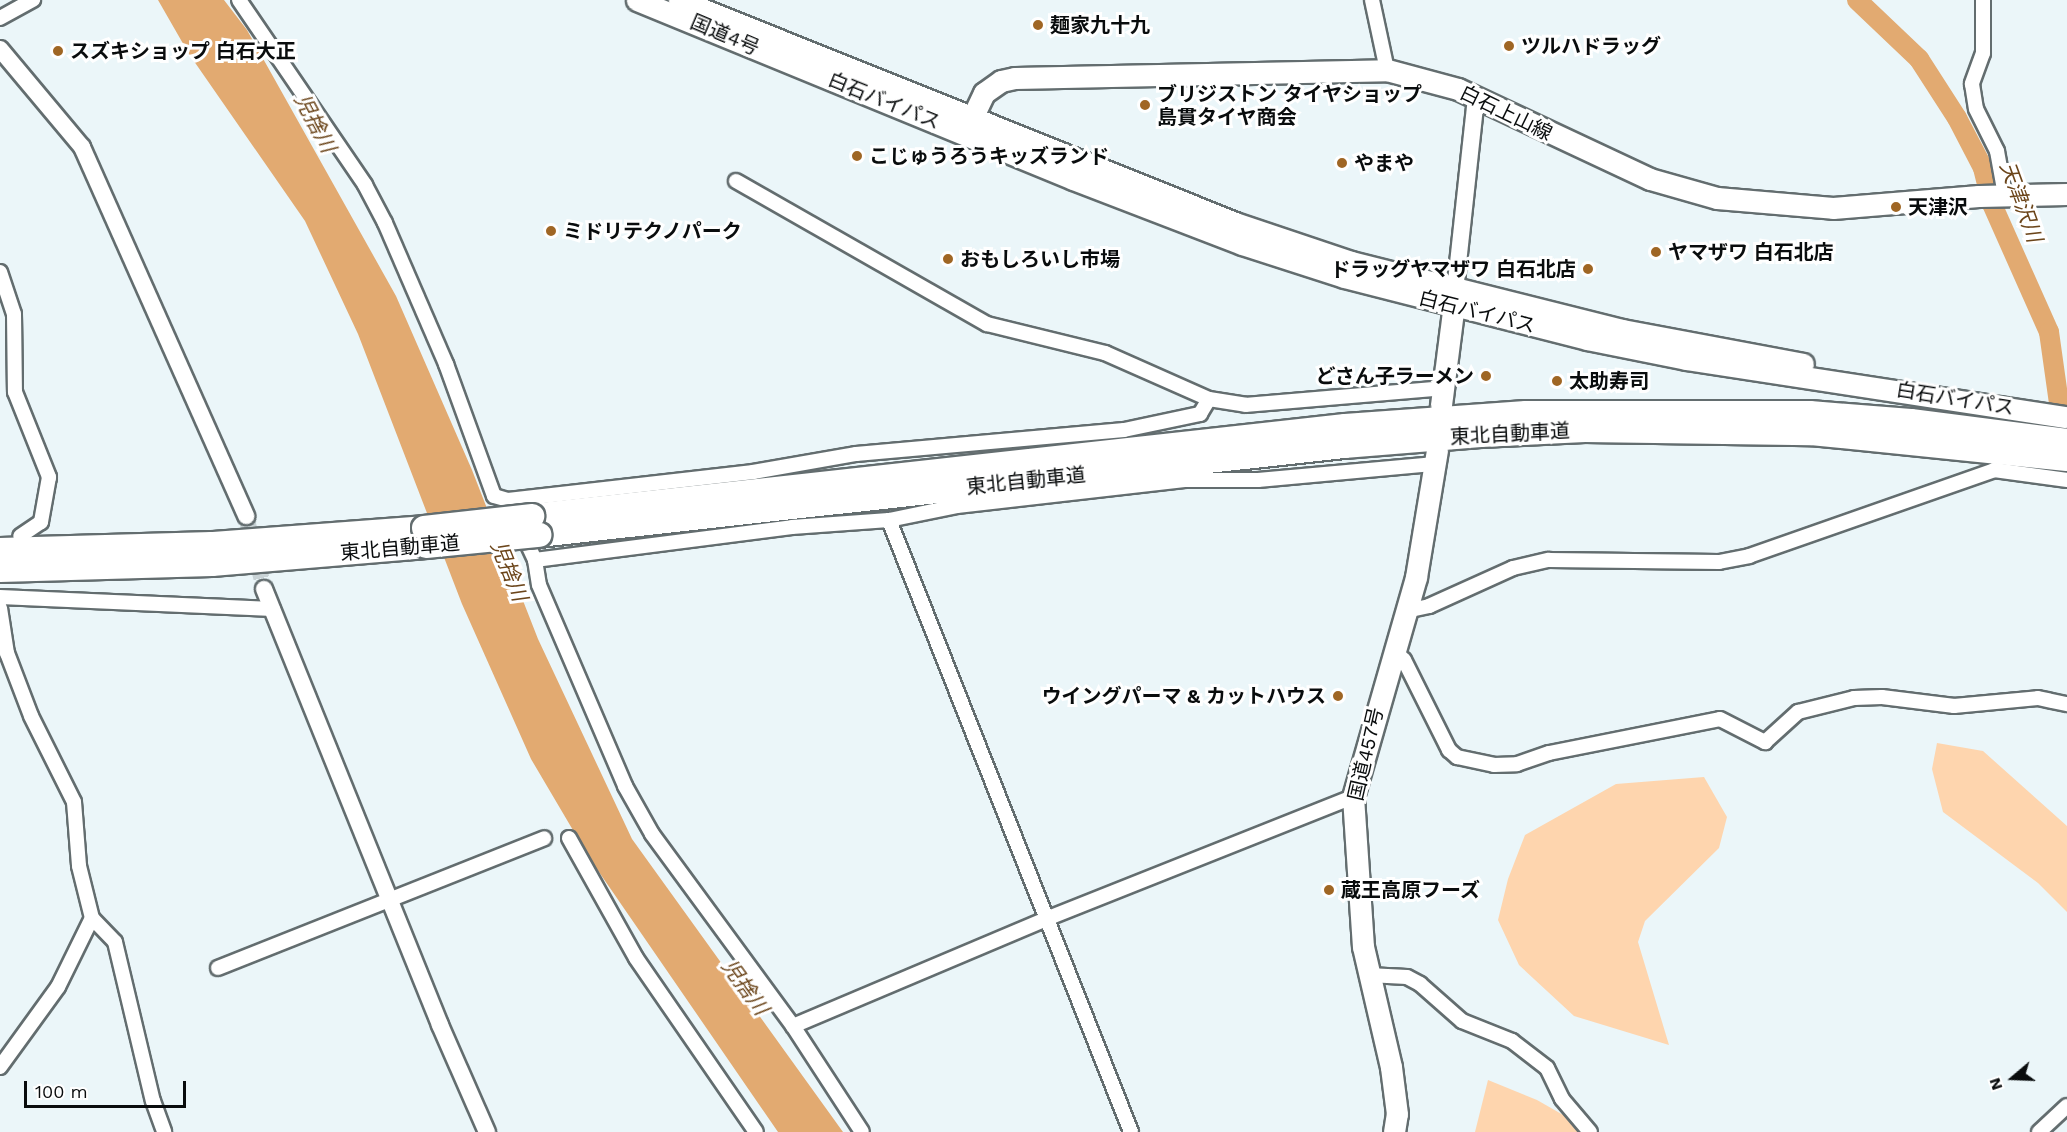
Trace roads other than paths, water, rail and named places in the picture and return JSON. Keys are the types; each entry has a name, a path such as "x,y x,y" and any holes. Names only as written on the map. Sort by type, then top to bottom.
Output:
{"highway":[{"name":"東北自動車道","path":"2,586 535,526 1333,427 1526,412 1810,413 2060,459"},
{"name":"東北自動車道","path":"0,550 425,537"}],"main road":[{"name":"国道4号","path":"637,0 781,49"},
{"name":"国道4号","path":"679,0 781,49"},
{"name":"白石バイパス","path":"781,49 968,126 1235,223 1454,299 1756,356 2041,406 2067,417"},
{"name":"白石上山線","path":"968,126 984,93 1001,81 1015,78 1386,70 1436,82 1650,179 1695,194 1833,208 1994,195 2067,194"},
{"path":"1443,396 1454,299"},
{"name":"白石バイパス","path":"2041,406 2067,403"},
{"name":"国道457号","path":"1394,1132 1397,1114 1391,1067 1368,975 1353,797 1416,577 1436,457"}],"street":[{"path":"0,18 33,0"},
{"path":"239,0 380,214 446,364 494,496 508,500 753,472 856,454 1124,430 1200,414 1209,399"},
{"path":"1372,0 1386,70"},
{"path":"1983,0 1983,53 1972,84 1976,109 1997,151 1994,195"},
{"path":"0,49 82,147 246,516"},
{"path":"1454,299 1476,99"},
{"path":"736,181 987,324 1104,353 1209,399 1246,405 1443,396"},
{"path":"0,272 14,314 15,392 49,477 41,522 20,536"},
{"path":"535,560 792,527 889,520 957,506 1185,480 1258,480 1436,457"},
{"path":"1406,611 1428,606 1513,568 1549,560 1719,562 1749,556 1994,470 2060,459"},
{"path":"508,500 535,560 540,585 626,786 659,843 793,1026 862,1132"},
{"path":"889,520 1131,1132"},
{"path":"2,586 273,609"},
{"path":"264,589 389,901 487,1132"},
{"path":"0,608 7,653 31,716 74,802 79,866 92,918 115,942 153,1101 164,1132"},
{"path":"1394,650 1404,660 1449,750 1457,757 1494,765 1517,764 1549,753 1720,719 1765,742 1798,712 1854,698 1882,697 1954,706 2038,698 2067,704"},
{"path":"793,1026 1046,919 1353,797"},
{"path":"218,968 544,838"},
{"path":"569,838 636,958 756,1132"},
{"path":"0,1067 58,987 92,918"},
{"path":"1368,975 1407,977 1420,984 1461,1021 1512,1041 1547,1068 1562,1099 1590,1132"},
{"path":"2040,1132 2067,1106"}],"water":[{"name":"児捨川","path":"158,0 224,0 247,30 396,296 472,470 538,639 632,839 843,1132 778,1132 590,859 531,759 462,604 358,334 305,221 189,54"}],"waterway":[{"name":"天津沢川","path":"1857,0 1919,59 1957,118 1983,168 1992,204 2049,332 2063,432"}],"tunnel":[{"path":"246,516 264,589"}],"place":[{"name":"麺家九十九","path":"1038,25"},
{"name":"ツルハドラッグ","path":"1509,46"},
{"name":"スズキショップ 白石大正","path":"58,51"},
{"name":"ブリジストン タイヤショップ 島貫タイヤ商会","path":"1145,105"},
{"name":"こじゅうろうキッズランド","path":"857,156"},
{"name":"やまや","path":"1342,163"},
{"name":"天津沢","path":"1896,207"},
{"name":"ミドリテクノパーク","path":"551,231"},
{"name":"ヤマザワ 白石北店","path":"1656,252"},
{"name":"おもしろいし市場","path":"948,259"},
{"name":"ドラッグヤマザワ 白石北店","path":"1588,269"},
{"name":"どさん子ラーメン","path":"1486,376"},
{"name":"太助寿司","path":"1557,381"},
{"name":"ウイングパーマ & カットハウス","path":"1338,696"},
{"name":"蔵王高原フーズ","path":"1329,890"}]}
